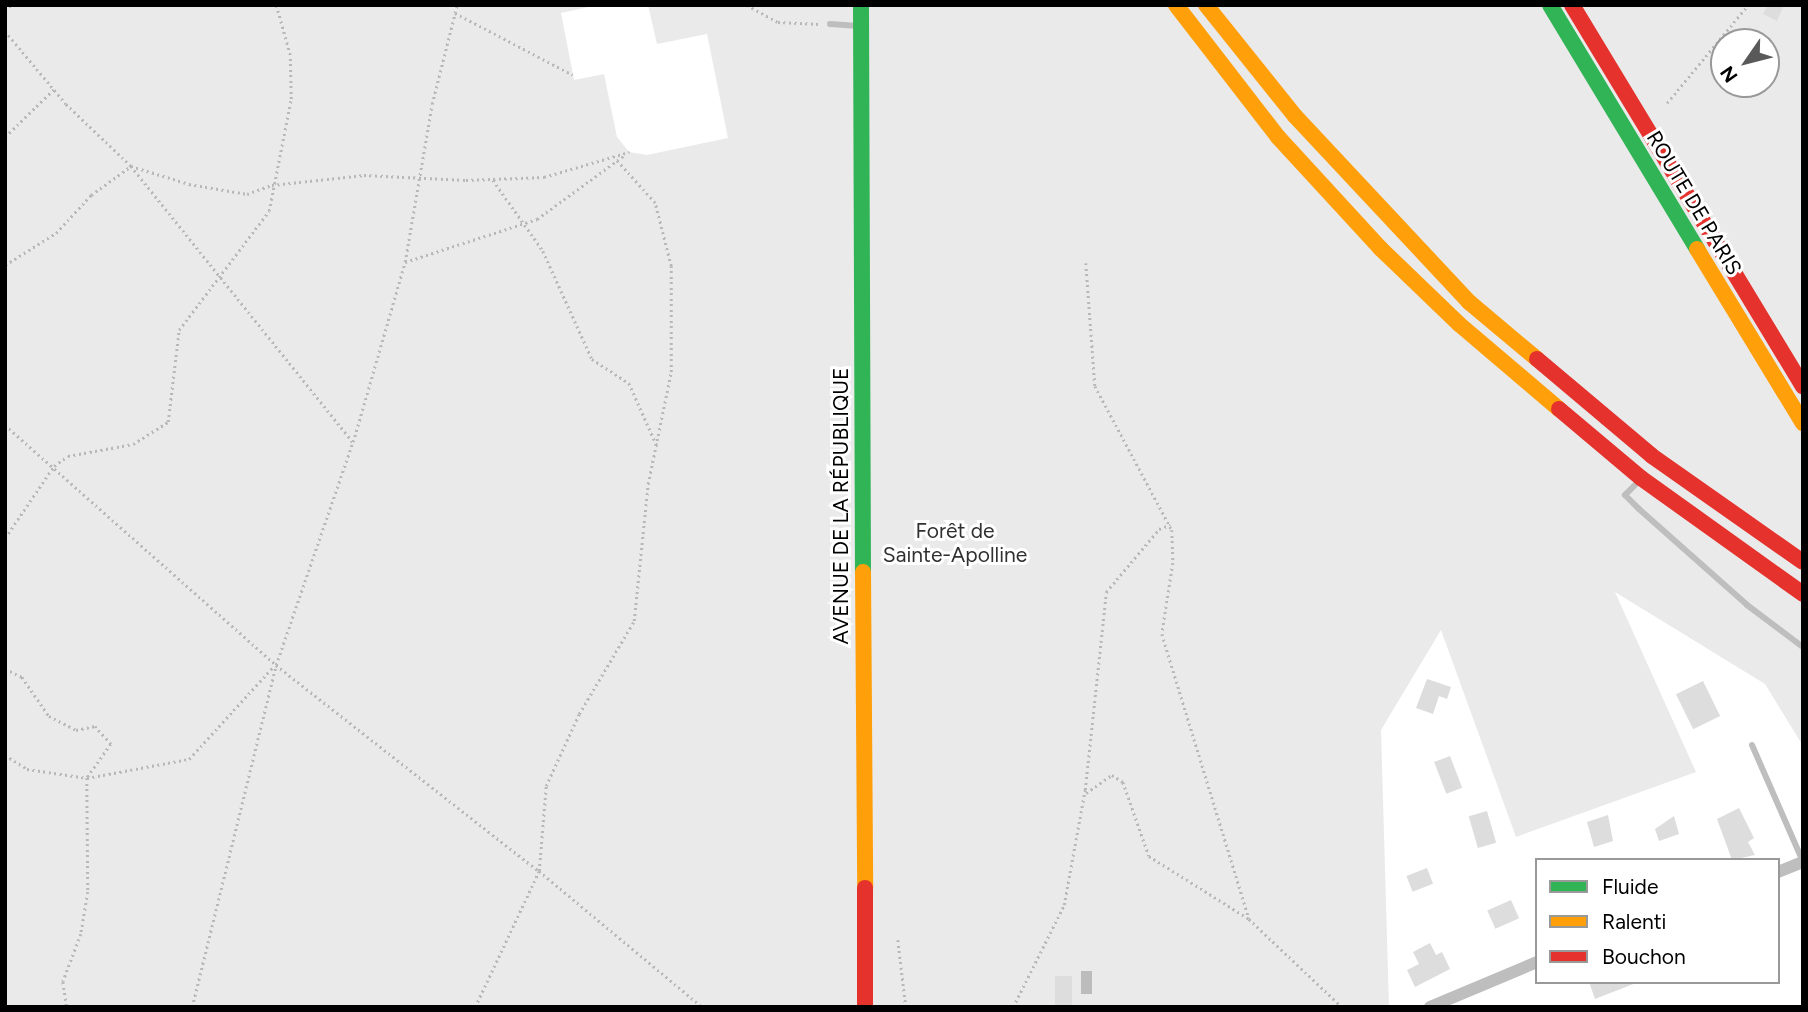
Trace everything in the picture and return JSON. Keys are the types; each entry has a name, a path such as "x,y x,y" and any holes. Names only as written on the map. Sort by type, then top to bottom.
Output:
{"main road":[{"name":"AVENUE DE LA RÉPUBLIQUE","path":"861,5 866,1007"},
{"path":"1176,5 1278,137 1380,248 1511,369 1641,478 1803,594"},
{"path":"1206,5 1295,116 1469,303 1652,456 1803,562"},
{"name":"ROUTE DE PARIS","path":"1550,5 1803,424"},
{"name":"ROUTE DE PARIS","path":"1572,5 1803,387"}],"street":[{"path":"1780,871 1803,862"},
{"path":"1430,1007 1535,963"}],"lane":[{"path":"830,24 863,27"},
{"path":"1641,478 1625,495 1673,543 1803,647"},
{"path":"1752,744 1803,862"}],"path":[{"path":"5,11 11,5"},
{"path":"5,538 54,466 68,456 133,444 168,422 179,330 221,278 269,211 290,99 290,55 276,5"},
{"path":"192,1007 276,665 353,442 405,262 432,104 457,5"},
{"path":"747,5 778,22 830,24"},
{"path":"1667,103 1748,5"},
{"path":"455,13 573,75"},
{"path":"5,31 54,89 131,166 353,442"},
{"path":"5,137 54,89"},
{"path":"131,166 189,184 247,194 272,185 364,175 493,180 544,177 629,152 537,219 405,262"},
{"path":"475,1007 540,871 546,786 579,714 634,621 657,446 671,372 671,266 655,203 617,161"},
{"path":"5,265 57,233 90,195 131,166"},
{"path":"493,180 543,251 592,359 629,383 657,446"},
{"path":"1086,263 1095,387 1170,525 1173,563 1162,635 1250,919"},
{"path":"5,425 276,665 540,871 702,1007"},
{"path":"1013,1007 1064,905 1084,794 1106,592 1159,529 1170,525"},
{"path":"5,755 27,769 87,778 189,759 276,665"},
{"path":"5,669 22,677 49,716 76,730 95,726 111,744 87,778 88,892 81,934 63,982 67,1007"},
{"path":"1084,794 1112,775 1123,782 1149,856 1250,919 1342,1007"},
{"path":"898,940 906,1007"}],"green space":[{"name":"Forêt de Sainte-Apolline","path":"5,5 598,5 561,13 574,80 604,74 617,137 629,152 647,155 728,138 707,34 657,44 648,5 1803,5 1803,746 1765,684 1615,592 1696,772 1516,837 1441,630 1381,730 1389,1007 5,1007"}],"shaded area":[{"path":"1081,971 1092,971 1092,994 1081,994"}],"building":[{"path":"1768,5 1784,5 1777,21 1763,14"},
{"path":"1427,679 1451,687 1447,699 1439,696 1433,714 1416,708"},
{"path":"1703,681 1720,716 1693,729 1676,694"},
{"path":"1450,756 1462,788 1446,794 1434,762"},
{"path":"1739,808 1754,838 1748,842 1755,855 1731,858 1717,819"},
{"path":"1487,811 1496,843 1478,848 1469,816"},
{"path":"1608,815 1613,841 1594,847 1587,822"},
{"path":"1674,816 1679,834 1659,841 1655,829"},
{"path":"1427,868 1433,884 1413,892 1406,876"},
{"path":"1511,900 1519,918 1495,929 1487,911"},
{"path":"1430,943 1436,955 1442,952 1450,969 1415,987 1407,970 1419,964 1413,952"},
{"path":"1055,976 1072,976 1072,1007 1055,1007"},
{"path":"1590,984 1633,984 1595,999"}],"traffic: fast":[{"path":"861,5 863,572"},
{"path":"1550,5 1697,249"}],"traffic: slow":[{"path":"1176,5 1278,137 1380,248 1459,324 1559,409"},
{"path":"1206,5 1295,116 1469,302 1537,359"},
{"path":"1697,249 1803,423"},
{"path":"863,572 865,888"}],"traffic: jam":[{"path":"1572,5 1803,387"},
{"path":"1537,359 1652,456 1803,562"},
{"path":"1559,409 1641,478 1803,594"},
{"path":"865,888 865,1007"}]}
